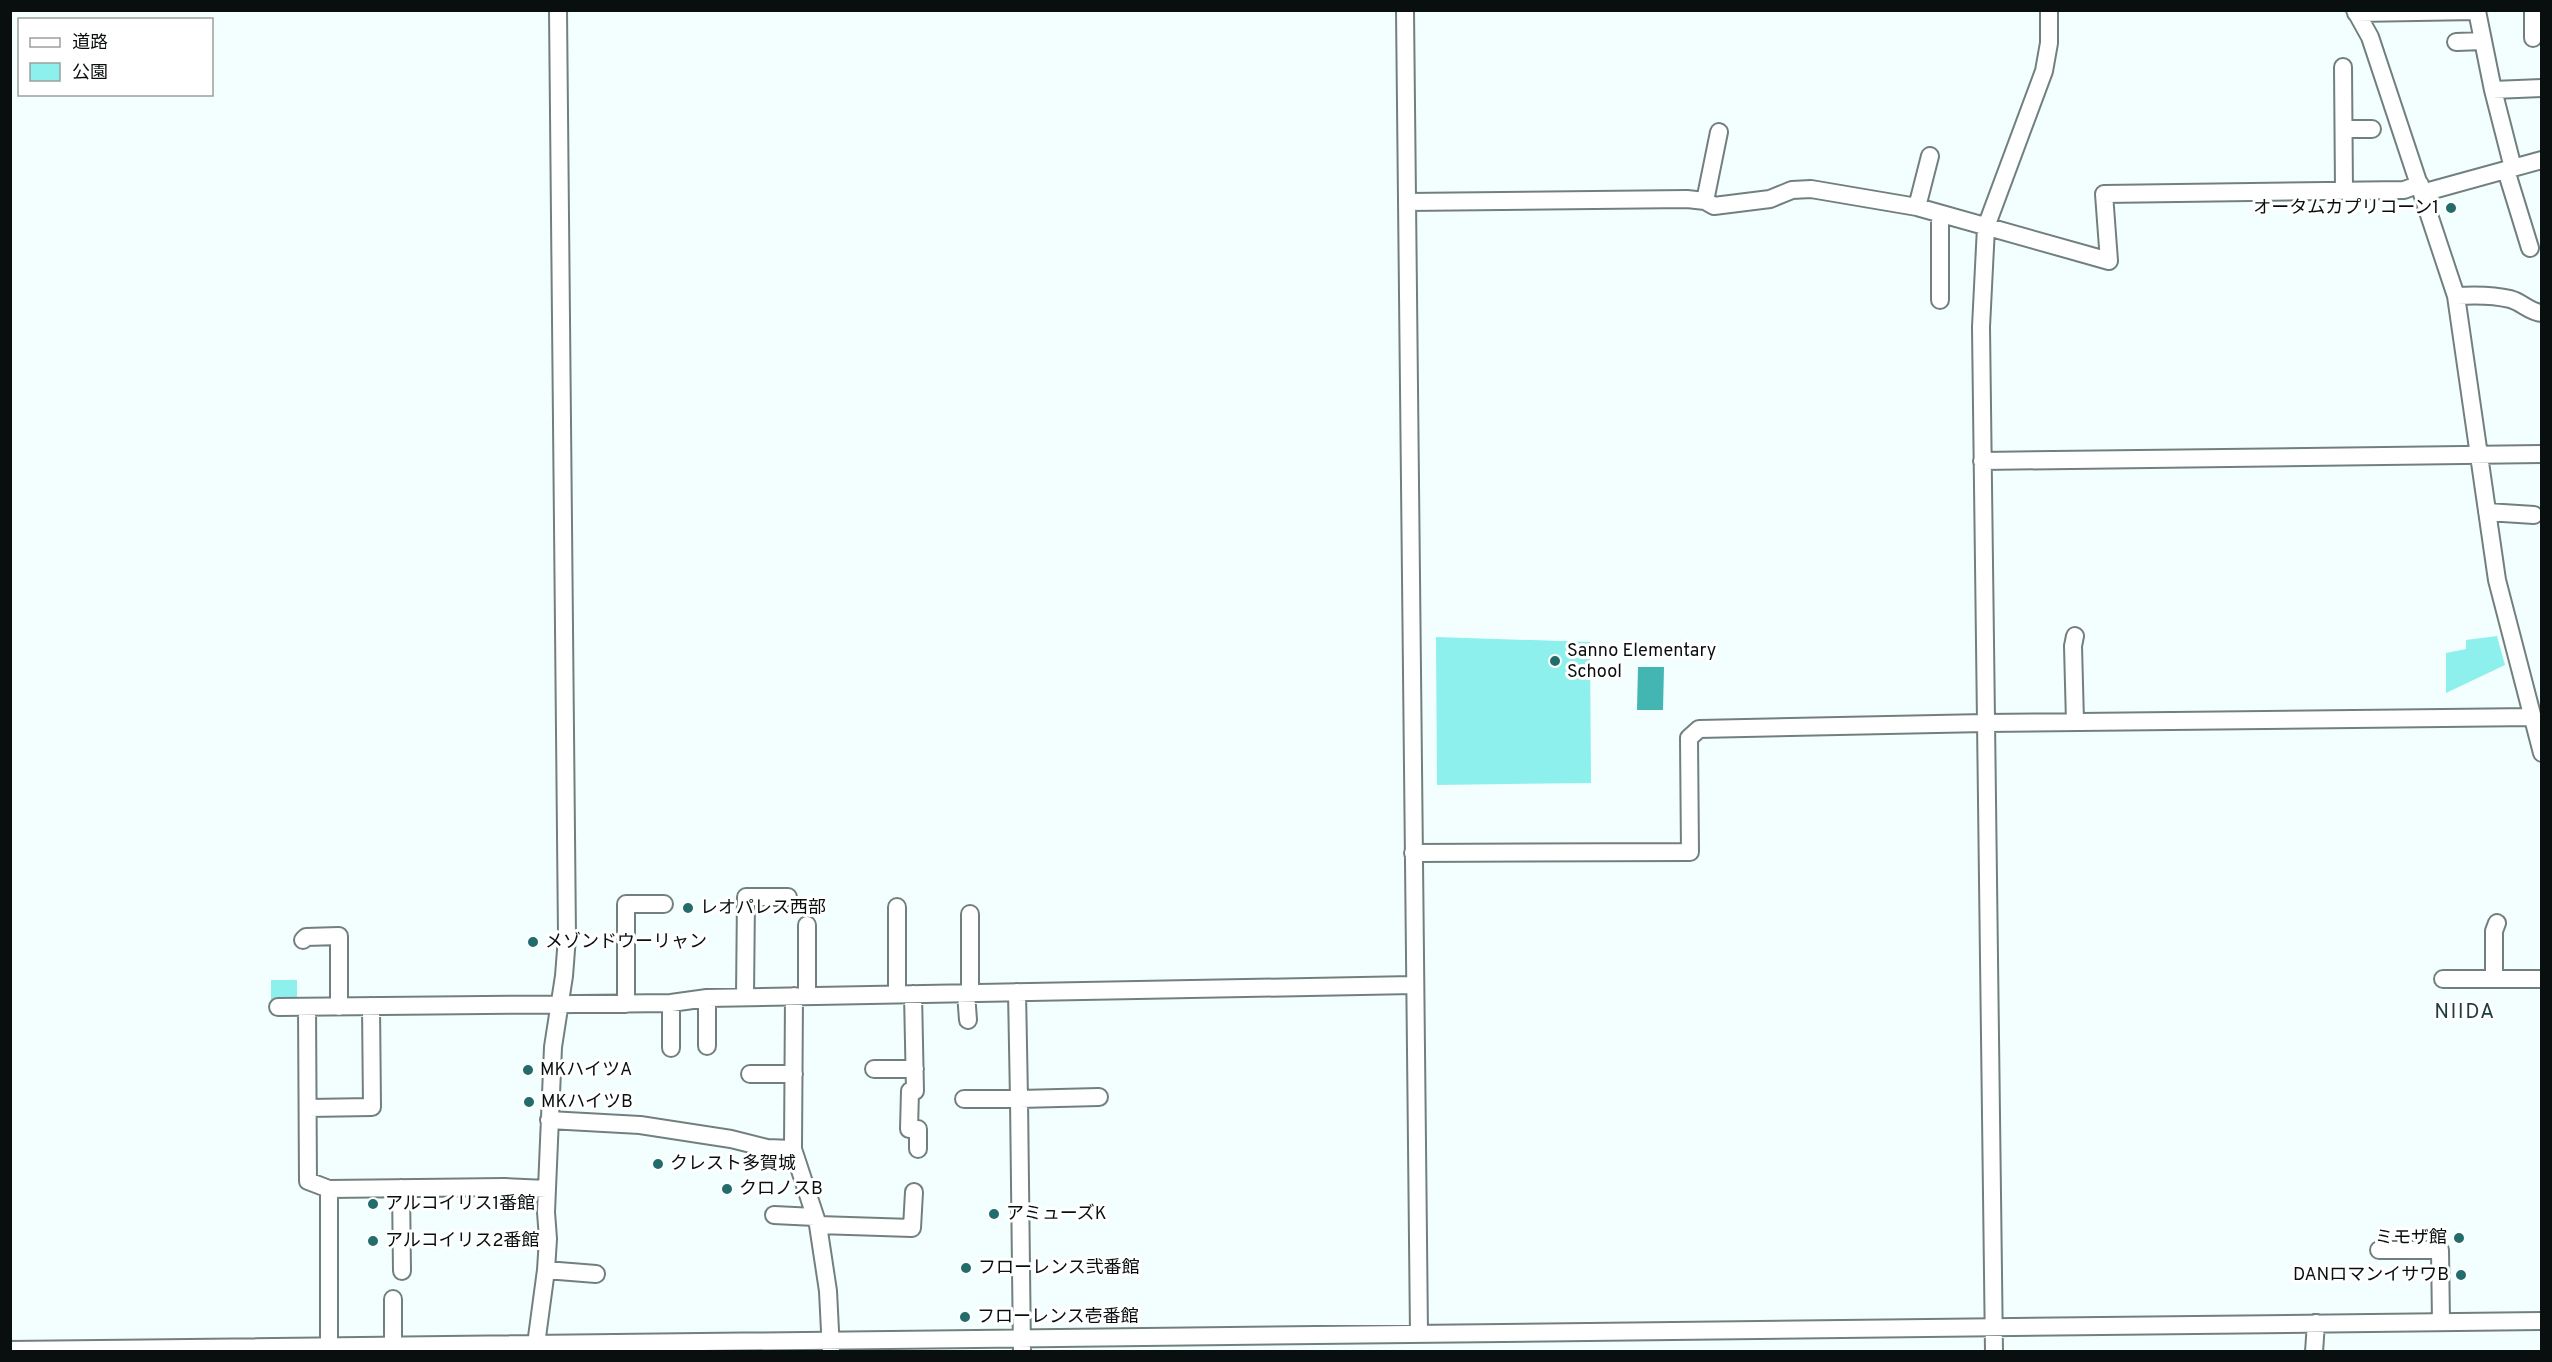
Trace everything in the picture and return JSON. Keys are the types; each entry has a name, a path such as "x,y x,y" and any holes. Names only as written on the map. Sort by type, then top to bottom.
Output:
{"street":[{"path":"536,1348 546,1270 549,1120 567,925 558,10"},
{"path":"1405,10 1413,985 1419,1334"},
{"path":"1994,1352 1981,327 1986,227 2044,71 2049,43 2049,10"},
{"path":"2355,12 2477,10 2510,169 2530,248"},
{"path":"2533,10 2533,38"},
{"path":"2355,12 2370,37 2456,296 2497,580 2536,721 2541,753"},
{"path":"2456,42 2483,40"},
{"path":"2343,67 2344,190"},
{"path":"2493,90 2541,88"},
{"path":"2344,129 2372,129"},
{"path":"1705,201 1719,132"},
{"path":"1917,207 1930,156"},
{"path":"1407,202 1687,199 1705,201 1714,206 1770,199 1792,190 1811,189 1917,207 2109,261 2104,194 2421,189 2541,160"},
{"path":"1940,214 1940,300"},
{"path":"2456,296 2471,295 2512,300 2533,312 2541,313"},
{"path":"1982,461 2541,454"},
{"path":"2487,512 2534,515"},
{"path":"2075,636 2073,646 2075,722"},
{"path":"1413,853 1690,852 1689,738 1699,729 2075,722 2536,721"},
{"path":"745,997 746,897 788,897"},
{"path":"626,1004 626,904 664,904"},
{"path":"897,907 915,1069 915,1092 910,1091 909,1129 918,1130 918,1149"},
{"path":"968,1020 970,914"},
{"path":"2494,979 2494,931 2497,923"},
{"path":"807,925 794,1074 793,1149 817,1221 828,1291 831,1346"},
{"path":"303,940 306,937 339,936 339,1006"},
{"path":"2443,980 2541,978"},
{"path":"278,1007 626,1004 745,997 1413,985"},
{"path":"1017,992 1022,1345"},
{"path":"707,998 707,1046"},
{"path":"671,1003 672,1048"},
{"path":"308,1108 372,1107 371,1006"},
{"path":"307,1007 308,1181 329,1190 505,1187 547,1189"},
{"path":"874,1069 915,1069"},
{"path":"750,1074 794,1074"},
{"path":"964,1099 1099,1097"},
{"path":"549,1120 639,1125 731,1139 767,1148 793,1149"},
{"path":"402,1188 402,1271"},
{"path":"329,1190 329,1346"},
{"path":"774,1215 817,1221 912,1228 914,1192"},
{"path":"2379,1250 2440,1250 2441,1322"},
{"path":"546,1270 596,1274"},
{"path":"393,1299 393,1345"},
{"path":"10,1350 393,1345 536,1348 1022,1345 1419,1334 2541,1321"},
{"path":"2314,1352 2316,1323"}],"green space":[{"path":"2497,636 2505,665 2446,693 2446,653 2466,649 2466,640"},
{"path":"1436,637 1590,642 1591,783 1437,785"},
{"path":"271,980 297,980 297,1000 271,1001"}],"shaded area":[{"path":"1638,667 1664,667 1663,710 1637,710"}],"place":[{"name":"オータムカプリコーン1","path":"2451,208"},
{"name":"Sanno Elementary School","path":"1555,661"},
{"name":"レオパレス西部","path":"688,908"},
{"name":"メゾンドウーリャン","path":"533,942"},
{"name":"MKハイツA","path":"528,1070"},
{"name":"MKハイツB","path":"529,1102"},
{"name":"クレスト多賀城","path":"658,1164"},
{"name":"クロノスB","path":"727,1189"},
{"name":"アルコイリス1番館","path":"373,1204"},
{"name":"アミューズK","path":"994,1214"},
{"name":"ミモザ館","path":"2459,1238"},
{"name":"アルコイリス2番館","path":"373,1241"},
{"name":"フローレンス弐番館","path":"966,1268"},
{"name":"DANロマンイサワB","path":"2461,1275"},
{"name":"フローレンス壱番館","path":"965,1317"}],"district":[{"name":"NIIDA","path":"2465,1012"}]}
